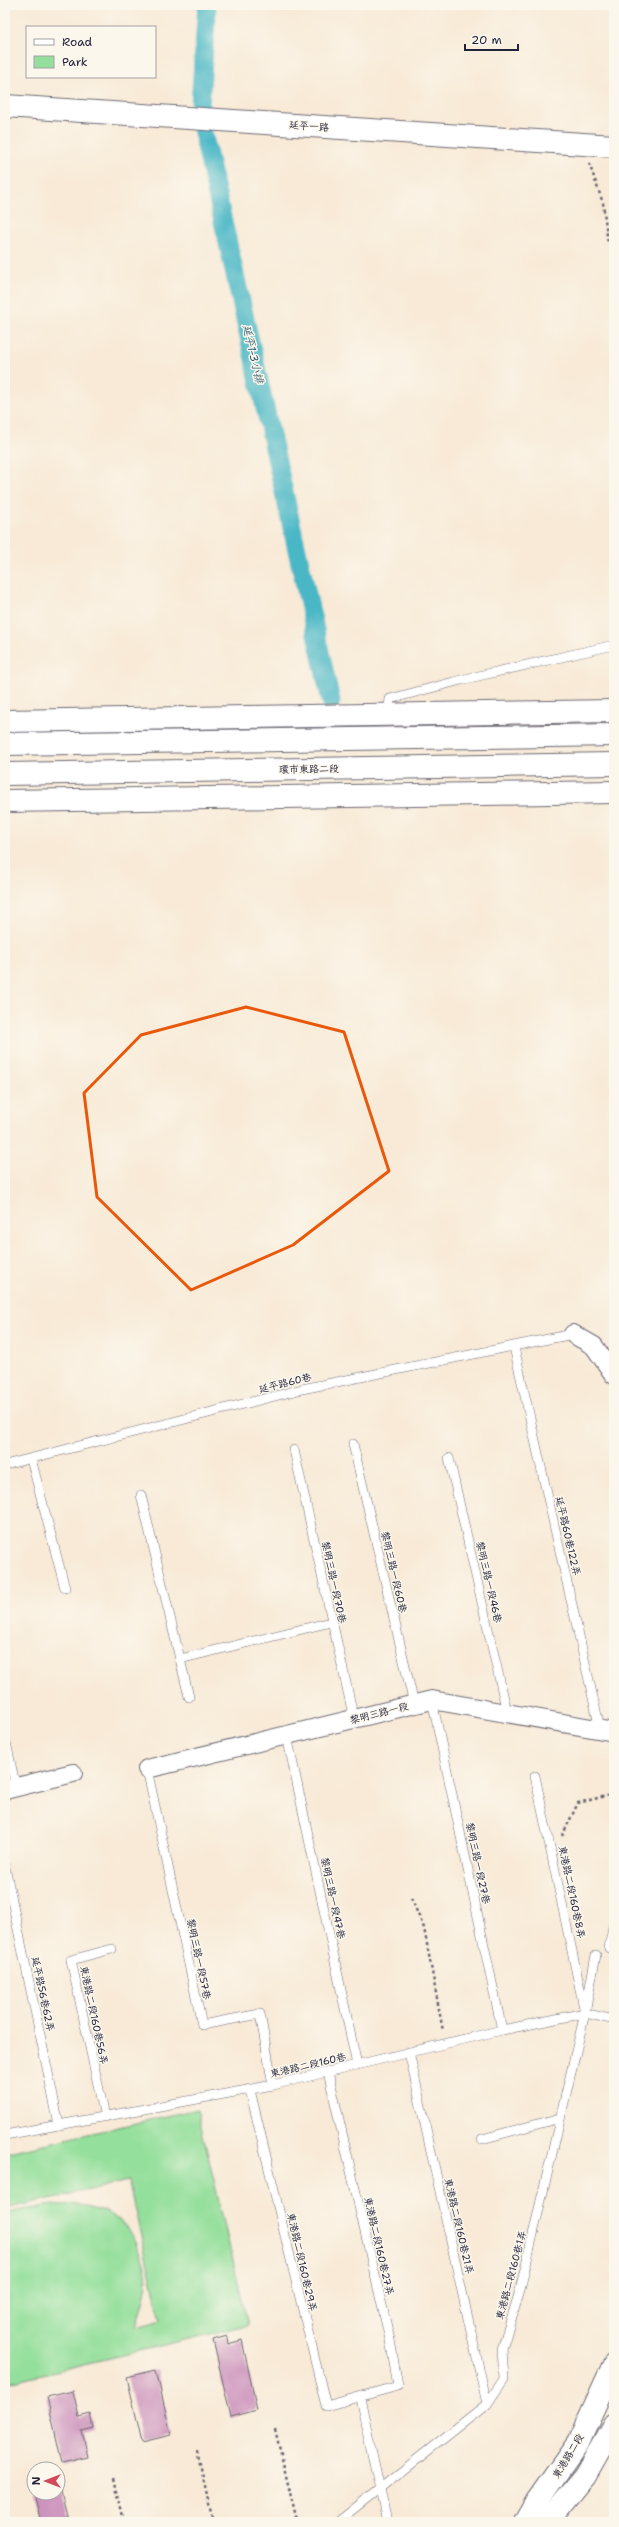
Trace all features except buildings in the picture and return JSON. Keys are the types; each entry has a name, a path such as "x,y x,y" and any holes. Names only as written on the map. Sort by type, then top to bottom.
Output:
{"main road":[{"name":"延平一路","path":"5,106 614,146"},
{"path":"5,721 614,711"},
{"path":"388,714 389,795"},
{"path":"5,744 614,734"},
{"name":"環市東路二段","path":"5,774 614,764"},
{"path":"5,801 614,792"},
{"name":"東港路二段","path":"525,2522 537,2501 556,2478 578,2443 614,2364"},
{"path":"547,2522 585,2476 614,2425"}],"street":[{"path":"572,1334 594,1346 614,1375"},
{"name":"黎明三路一段","path":"147,1769 432,1700 507,1712 607,1731"},
{"path":"11,1789 74,1773"}],"lane":[{"path":"388,714 390,699 461,680 614,645"},
{"name":"延平路60巷","path":"5,1465 302,1389 572,1334"},
{"name":"延平路60巷122弄","path":"514,1347 607,1731"},
{"name":"黎明三路一段60巷","path":"353,1444 414,1704"},
{"name":"黎明三路一段70巷","path":"294,1450 331,1622 354,1719"},
{"name":"黎明三路一段46巷","path":"449,1458 507,1712"},
{"path":"31,1459 65,1588"},
{"path":"141,1495 189,1697"},
{"path":"180,1659 331,1622"},
{"name":"黎明三路一段27巷","path":"432,1700 502,2030"},
{"name":"黎明三路一段47巷","path":"287,1736 357,2065"},
{"path":"5,1738 11,1789"},
{"name":"黎明三路一段57巷","path":"147,1769 202,2025 260,2014 273,2085"},
{"name":"東港路二段160巷8弄","path":"536,1776 585,2013"},
{"name":"延平路56巷62弄","path":"5,1868 59,2125"},
{"path":"614,1923 609,1948 614,1950"},
{"name":"東港路二段160巷56弄","path":"105,2117 70,1960 112,1949"},
{"name":"東港路二段160巷1弄","path":"338,2522 487,2404 504,2379 502,2349 519,2294 585,2013 596,1955"},
{"name":"東港路二段160巷","path":"5,2135 250,2090 445,2043 585,2013 614,2020"},
{"name":"東港路二段160巷21弄","path":"409,2052 487,2404"},
{"name":"東港路二段160巷27弄","path":"328,2072 390,2340 398,2386 360,2398"},
{"name":"東港路二段160巷29弄","path":"250,2090 326,2406 360,2398"},
{"path":"482,2139 560,2118"},
{"path":"360,2398 387,2522"}],"path":[{"path":"582,144 603,203 608,244"},
{"path":"553,1855 578,1803 614,1794"},
{"path":"411,1898 424,1928 445,2043"},
{"path":"275,2429 297,2522"},
{"path":"197,2450 213,2522"},
{"path":"114,2478 124,2522"}],"highlighted area":[{"path":"246,1007 344,1032 389,1171 293,1245 191,1290 97,1197 84,1093 141,1035"}],"green space":[{"path":"197,2109 248,2325 5,2383 5,2214 42,2207 79,2205 96,2209 112,2216 126,2228 137,2245 145,2267 147,2284 136,2327 161,2320 128,2181 5,2209 5,2153"}],"waterway":[{"name":"延平1-3小排","path":"207,5 200,104 202,128 331,701"}]}
